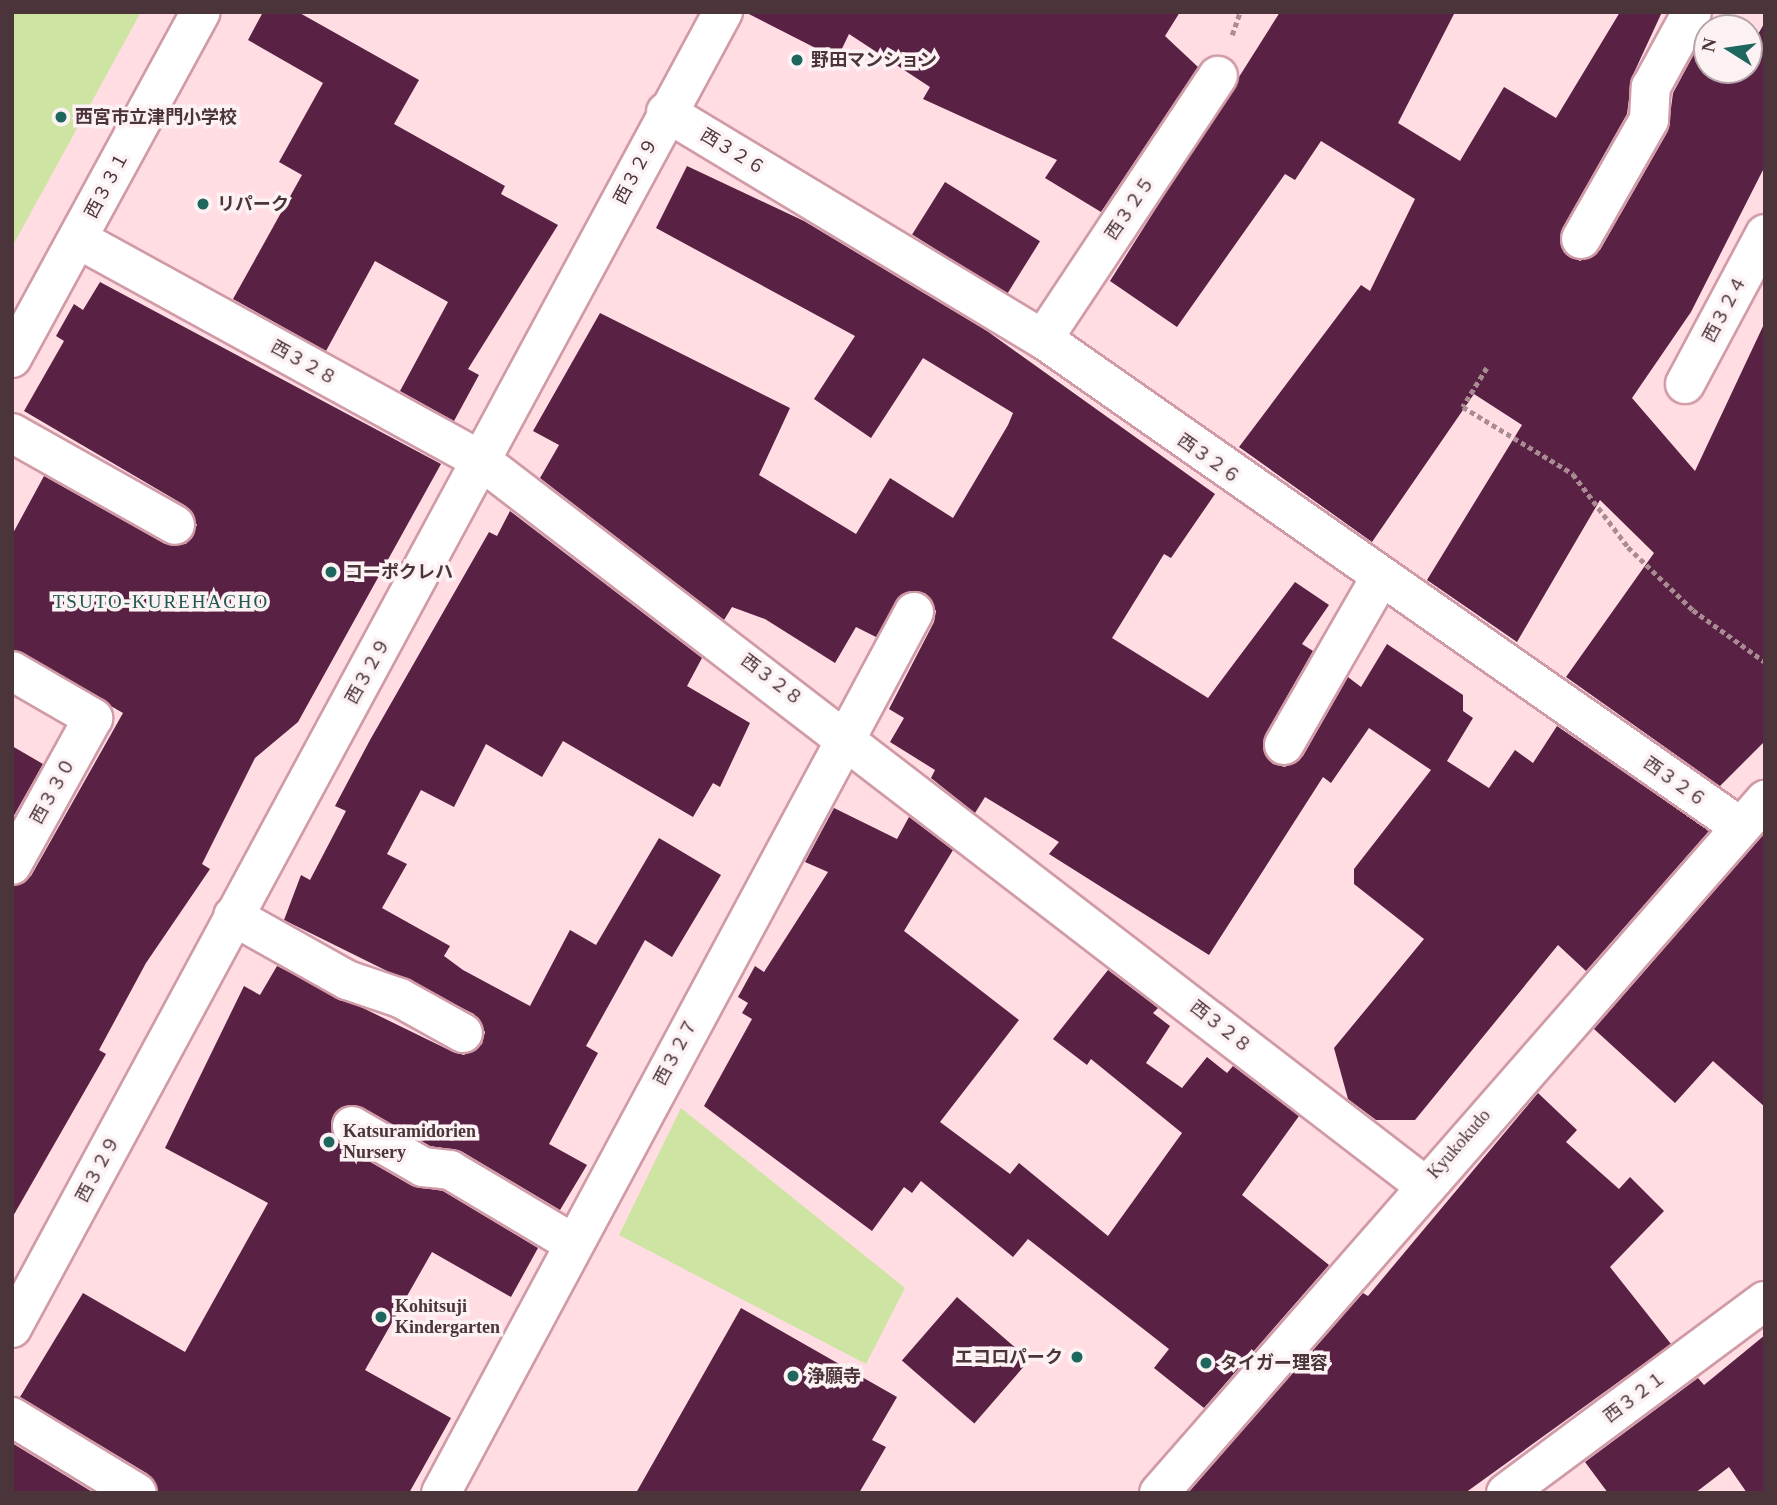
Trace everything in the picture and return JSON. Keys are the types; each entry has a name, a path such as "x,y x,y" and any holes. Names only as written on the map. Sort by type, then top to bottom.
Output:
{"street":[{"name":"西３３１","path":"12,358 201,12"},
{"name":"西３２９","path":"12,1328 233,916 483,462 666,112 723,12"},
{"path":"1581,239 1649,120 1651,87 1692,12"},
{"name":"西３２５","path":"1043,340 1217,76"},
{"name":"西３２６","path":"666,112 1043,340 1380,578 1752,813"},
{"name":"西３２４","path":"1685,384 1765,234"},
{"name":"西３２８","path":"78,239 483,462 845,736 1424,1185"},
{"path":"12,433 175,525"},
{"path":"1284,745 1380,578"},
{"name":"西３２７","path":"441,1493 845,736 914,612"},
{"name":"西３３０","path":"12,671 93,718 12,865"},
{"name":"Kyukokudo","path":"1159,1493 1424,1185 1752,813"},
{"path":"233,916 347,981 400,998 463,1033"},
{"path":"352,1126 423,1167 450,1170 574,1244"},
{"name":"西３２１","path":"1506,1493 1764,1303"},
{"path":"12,1417 137,1493"}],"path":[{"path":"1487,368 1463,407 1573,474 1637,556 1693,610 1765,662"}],"green space":[{"name":"西宮市立津門小学校","path":"12,12 141,12 12,247"},
{"path":"681,1108 905,1288 866,1364 619,1235"}],"building":[{"path":"263,12 298,12 419,80 394,124 505,186 501,194 558,225 468,369 479,375 454,421 400,391 448,302 375,261 326,351 233,299 302,175 279,162 323,83 248,40"},
{"path":"745,12 1180,12 1165,36 1198,67 1101,212 1045,178 1057,160 923,99 930,87 849,34 837,59"},
{"path":"1280,12 1455,12 1398,123 1460,161 1504,87 1556,118 1620,12 1662,12 1632,77 1627,114 1562,229 1563,251 1580,261 1600,250 1668,131 1673,93 1693,56 1693,84 1763,84 1765,22 1765,166 1691,312 1632,398 1695,471 1765,322 1765,741 1720,786 1566,677 1654,553 1600,500 1517,642 1427,580 1522,425 1474,394 1372,542 1239,447 1361,285 1370,291 1415,199 1321,141 1295,180 1285,174 1177,327 1110,281"},
{"path":"687,166 804,221 987,331 1215,494 1171,558 1164,554 1112,638 1208,698 1295,582 1329,605 1302,644 1313,651 1265,735 1265,755 1273,764 1285,767 1303,756 1348,677 1361,687 1387,644 1463,695 1463,711 1473,718 1447,761 1489,788 1515,750 1533,763 1557,726 1709,831 1586,971 1558,945 1415,1120 1376,1120 1348,1099 1334,1048 1424,939 1354,884 1354,869 1431,770 1369,728 1331,783 1323,777 1209,955 1049,854 1059,842 985,797 975,813 931,778 935,770 890,742 904,718 889,709 934,622 936,611 925,593 902,594 876,637 856,627 835,663 765,619 732,607 724,620 540,478 559,445 533,431 600,313 790,408 759,475 856,534 890,478 953,518 1008,425 1013,413 923,358 871,438 814,399 855,336 656,228"},
{"path":"945,182 1040,241 1007,294 912,235"},
{"path":"100,282 441,464 298,722 255,758 202,864 210,869 146,963 99,1050 106,1054 12,1218 12,887 31,876 123,713 12,649 12,535 44,476 165,544 186,544 197,525 186,506 24,411 64,341 56,336 74,304 83,310"},
{"path":"510,511 702,658 687,686 750,723 720,787 713,783 693,817 563,741 542,777 486,744 454,807 421,790 387,854 407,864 382,908 450,946 444,956 463,970 530,1006 570,930 596,945 659,838 721,875 672,957 645,940 586,1046 598,1053 549,1144 587,1165 560,1210 461,1151 430,1146 362,1107 342,1107 333,1116 333,1136 341,1145 412,1186 443,1191 538,1248 511,1297 432,1252 365,1370 451,1418 409,1493 159,1493 148,1474 20,1397 83,1293 185,1352 268,1203 165,1148 244,986 260,995 277,966 453,1052 464,1055 482,1044 485,1032 474,1014 284,920 301,875 310,880 346,811 335,806 370,740 489,532 497,536"},
{"path":"12,746 43,764 12,819"},
{"path":"834,808 897,839 909,817 953,850 904,931 1019,1020 940,1122 1010,1174 1019,1163 1108,1236 1182,1133 1091,1059 1087,1065 1053,1039 1108,970 1158,1008 1153,1013 1170,1026 1146,1063 1182,1088 1207,1057 1227,1073 1233,1066 1299,1116 1242,1195 1329,1265 1204,1408 1154,1368 1169,1349 1028,1239 1013,1257 921,1181 912,1193 904,1187 872,1231 704,1106 752,1019 742,1013 748,1003 738,997 755,966 764,972 828,872 805,862"},
{"path":"1763,835 1765,1107 1713,1061 1675,1103 1594,1029"},
{"path":"1538,1093 1577,1130 1566,1142 1619,1189 1630,1177 1664,1211 1610,1267 1671,1344 1465,1493 1188,1493 1363,1293 1368,1296"},
{"path":"957,1297 1029,1360 974,1423 902,1360"},
{"path":"741,1308 897,1397 872,1440 886,1447 859,1493 636,1493"},
{"path":"1765,1335 1765,1493 1747,1493 1729,1467 1695,1493 1608,1493 1585,1462 1698,1378 1704,1385"},
{"path":"12,1443 94,1493 12,1493"}],"place":[{"name":"野田マンション","path":"797,60"},
{"name":"西宮市立津門小学校","path":"61,117"},
{"name":"リパーク","path":"203,204"},
{"name":"コーポクレハ","path":"331,572"},
{"name":"Katsuramidorien Nursery","path":"329,1142"},
{"name":"Kohitsuji Kindergarten","path":"381,1317"},
{"name":"エコロパーク","path":"1077,1357"},
{"name":"タイガー理容","path":"1206,1363"},
{"name":"浄願寺","path":"793,1376"}],"district":[{"name":"TSUTO-KUREHACHO","path":"161,602"}]}
